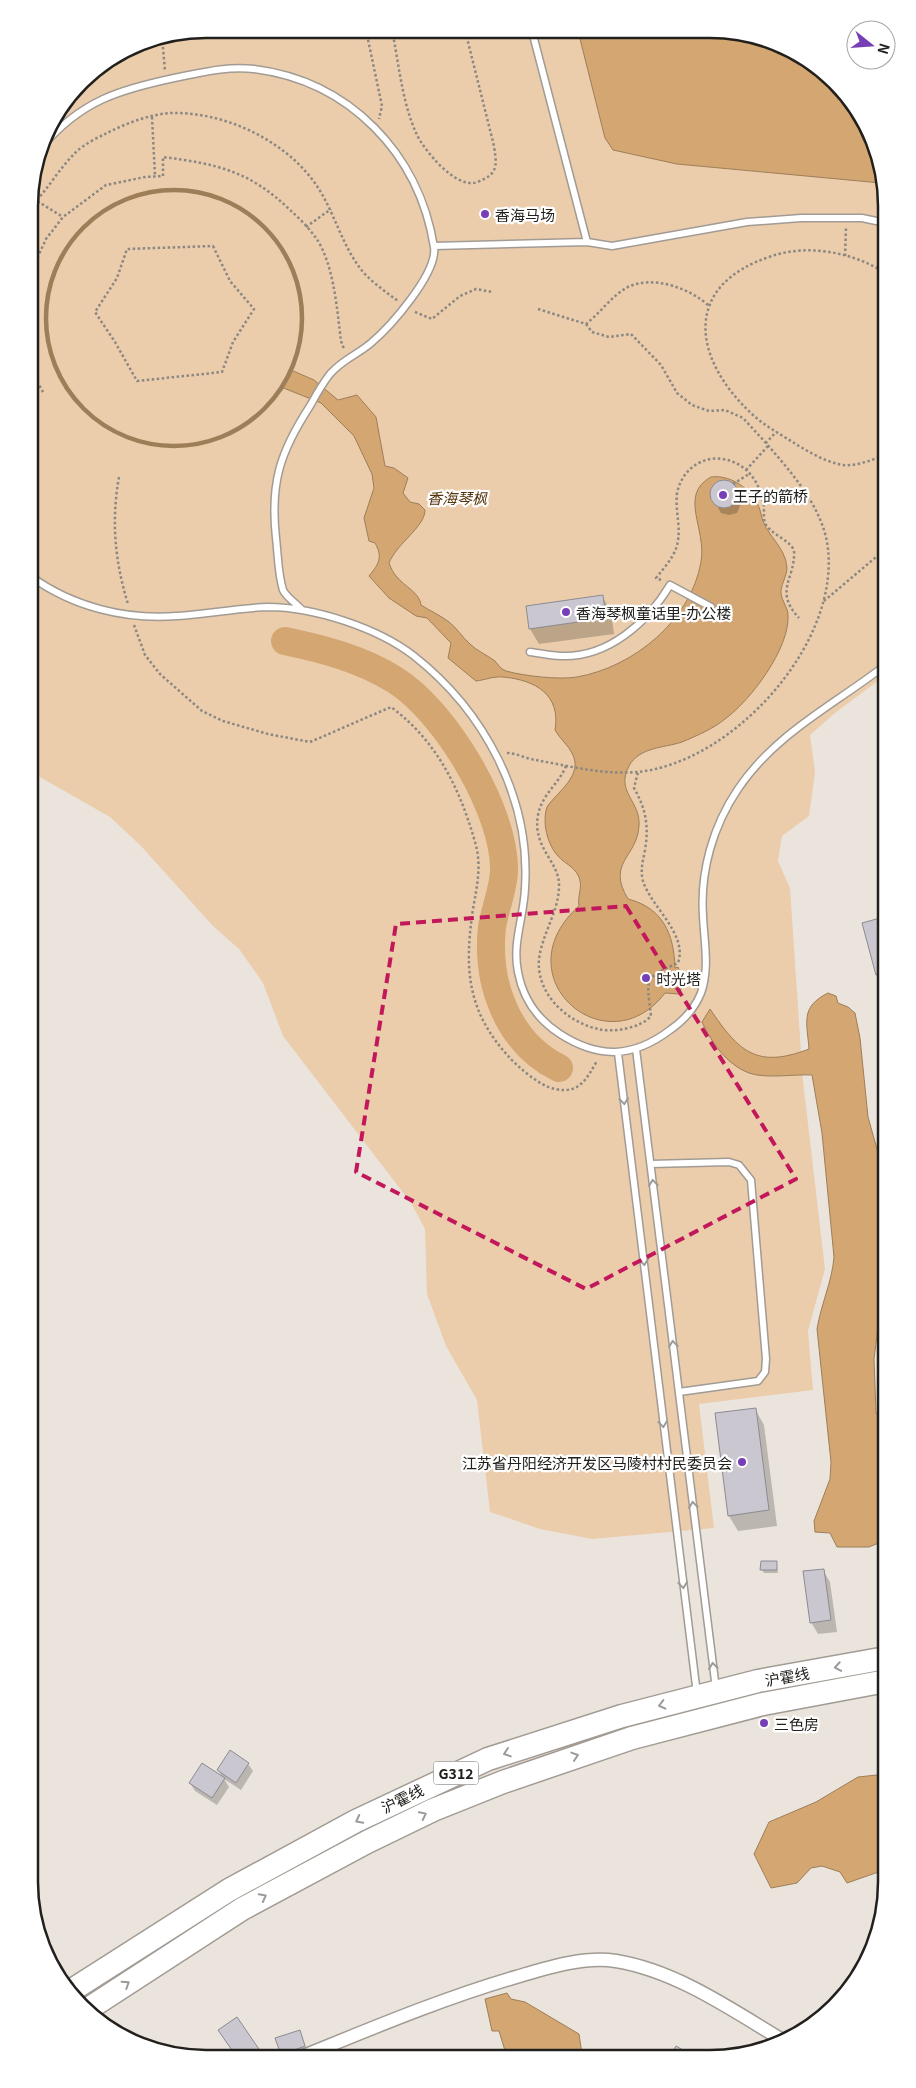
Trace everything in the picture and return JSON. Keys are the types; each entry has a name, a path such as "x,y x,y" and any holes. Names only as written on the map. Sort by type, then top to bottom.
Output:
{"highway":[{"name":"沪霍线","path":"92,2006 242,1909 367,1842 433,1810 569,1758 632,1738 709,1706 758,1681 878,1659"},
{"name":"沪霍线","path":"75,1988 228,1890 420,1789 488,1759 622,1716 709,1706 763,1704 878,1682"}],"street":[{"path":"318,2050 457,1994 549,1967 587,1961 616,1961 656,1972 696,1990 777,2037"}],"lane":[{"path":"534,38 587,242"},
{"path":"52,137 65,124 92,104 110,95 165,79 228,69 254,69 317,87 354,108 377,128 394,150 408,174 422,206 434,246 429,267 405,308 369,345 347,358 329,376 290,437 278,469 275,524 284,592 303,611"},
{"path":"434,246 587,242 612,246 747,222 802,218 847,218 878,222"},
{"path":"38,581 57,594 83,604 128,615 176,616 267,607 303,611 360,626 411,653 454,694 475,719 495,754 513,792 523,838 525,889 515,955 522,989 539,1018 550,1028 582,1046 618,1053 636,1050 652,1044 681,1022 694,1007 701,993 706,956 702,900 706,865 717,826 737,790 766,754 783,739 878,671"},
{"path":"530,652 562,656 586,653 605,646 637,628 655,607 670,584 710,607"},
{"path":"636,1050 679,1392 709,1706"},
{"path":"618,1053 709,1706"},
{"path":"651,1164 729,1162 739,1165 751,1180 765,1333 765,1372 758,1381 679,1392"}],"path":[{"path":"368,38 382,106 377,128"},
{"path":"394,38 407,102 417,135 448,174 462,182 474,183 491,176 496,166 494,146 468,38"},
{"path":"162,43 165,79"},
{"path":"38,199 76,152 120,126 152,116 171,113 194,114 266,138 291,156 308,174 331,209 350,252 363,272 405,308 432,319 460,296 476,289 492,292"},
{"path":"152,116 155,176"},
{"path":"38,256 46,239 62,217 106,185 163,176 163,157 215,166 260,183 279,199 316,238 332,282 341,341 347,358"},
{"path":"38,201 62,217"},
{"path":"306,227 331,209"},
{"path":"845,256 847,218"},
{"path":"213,246 230,281 254,309 234,342 222,372 136,381 115,342 95,312 117,278 127,249 213,246"},
{"path":"878,269 845,256 801,250 779,253 758,260 737,272 720,286 709,306 704,332 710,358 734,396 754,416 776,432 817,456 839,465 862,463 878,457"},
{"path":"586,324 625,288 636,284 652,282 669,285 698,296 709,306"},
{"path":"495,754 511,753 525,758 566,766 605,771 638,772 701,751 753,714 785,676 805,647 814,631 823,602 829,564 823,526 801,487 767,444 743,418 725,410 709,411 692,405 678,393 661,365 630,334 609,337 592,332 586,324 538,309"},
{"path":"38,383 44,394"},
{"path":"746,470 776,432"},
{"path":"656,578 671,561 677,548 679,527 676,499 683,478 690,469 700,462 712,458 746,470 762,496 766,524 794,550 795,562 787,581 785,595 790,607 799,618"},
{"path":"734,484 749,474"},
{"path":"119,477 114,522 118,568 128,605 128,615 144,655 160,674 202,711 223,721 268,734 310,742 391,707 402,715 437,753 454,782 476,846 479,863 478,883 467,956 475,1001 490,1035 514,1063 553,1089 570,1090 580,1087 602,1051"},
{"path":"823,602 878,555"},
{"path":"566,766 564,773 544,796 538,815 538,838 560,884 558,897 539,960 547,993 556,1005 582,1024 600,1030 634,1026 646,1022 651,1016 649,980 653,974 678,963 681,955 674,933 649,896 643,880 642,863 648,826 643,804 634,788 638,772"}],"highlighted area":[{"path":"626,906 796,1179 586,1289 356,1172 396,924"}],"green space":[{"name":"香海琴枫","path":"206,38 732,39 764,46 785,55 821,79 844,103 856,122 866,141 873,162 877,184 878,681 835,713 810,735 815,772 809,816 782,836 778,861 790,888 803,1081 825,1269 808,1331 813,1390 699,1404 714,1528 592,1539 540,1529 490,1512 477,1400 446,1346 427,1294 425,1229 411,1203 283,1036 263,983 239,949 213,926 141,846 110,817 38,776 38,195 43,162 50,141 66,112 79,95 103,72 141,50 162,43"}],"shaded area":[{"path":"580,38 732,39 764,46 785,55 821,79 844,103 856,122 866,141 873,162 877,183 677,164 613,150 605,138"},
{"path":"291,370 314,380 338,400 357,395 376,417 385,466 394,468 408,478 403,493 410,502 419,504 425,510 421,523 398,549 389,563 392,570 418,597 421,605 449,622 473,646 506,671 542,677 577,677 598,672 639,652 657,638 672,621 685,603 695,583 701,562 702,550 695,503 696,493 701,484 711,477 728,479 743,486 755,499 766,528 786,560 787,568 781,590 788,612 787,628 776,657 746,699 720,723 682,742 652,749 639,755 633,760 625,775 627,790 639,817 639,826 637,837 621,868 622,887 628,899 650,909 664,924 672,944 675,968 678,967 684,981 679,994 665,993 641,1014 616,1021 591,1018 571,1005 556,985 551,960 558,933 579,906 580,879 576,872 554,851 546,833 545,819 547,807 568,782 575,768 572,753 555,730 556,718 554,707 544,692 526,682 500,677 476,681 448,658 451,643 427,618 416,616 389,598 369,576 379,560 379,552 375,543 369,541 364,518 374,488 372,474 354,436 321,403 281,387"},
{"path":"828,993 836,996 838,1003 848,1007 855,1013 860,1038 868,1117 878,1152 878,1327 874,1359 876,1413 878,1415 878,1543 869,1547 837,1547 830,1533 815,1532 814,1521 830,1479 831,1462 817,1329 834,1257 822,1133 812,1075 763,1076 749,1073 733,1064 721,1052 710,1038 702,1022 710,1009 730,1036 751,1053 776,1057 791,1055 809,1049 807,1016 813,1004"},
{"path":"878,1775 878,1872 847,1883 840,1872 822,1866 811,1868 797,1883 771,1888 754,1854 769,1822 816,1802 858,1777"},
{"path":"507,1993 511,1999 525,2002 579,2034 581,2050 505,2050 499,2031 492,2031 485,1999"}],"building":[{"path":"724,480 734,484 738,494 734,504 724,508 714,504 710,494 714,484"},
{"name":"香海琴枫童话里-办公楼","path":"603,595 606,618 529,629 526,606"},
{"path":"878,919 878,974 876,975 862,923"},
{"name":"江苏省丹阳经济开发区马陵村村民委员会","path":"756,1408 769,1510 728,1516 715,1413"},
{"path":"761,1561 777,1561 777,1570 760,1570"},
{"path":"824,1569 831,1620 810,1623 803,1571"},
{"path":"230,1750 249,1763 236,1783 217,1770"},
{"path":"202,1763 225,1778 212,1798 189,1783"},
{"path":"237,2017 260,2050 232,2050 218,2030"},
{"path":"300,2030 305,2046 294,2050 279,2050 275,2038"},
{"path":"676,2046 683,2050 674,2050"}],"waterway":[{"path":"174,190 211,196 234,205 255,219 273,237 292,269 299,293 302,318 296,355 287,378 273,399 255,417 223,436 199,443 174,446 137,440 114,431 93,417 75,399 56,367 49,343 46,318 52,281 61,258 75,237 93,219 125,200 149,193 174,190"},
{"path":"285,641 342,656 369,666 395,680 414,695 433,715 469,765 484,793 495,821 502,848 504,872 501,893 492,927 491,948 497,989 513,1027 541,1057 559,1068"}],"place":[{"name":"香海马场","path":"485,214"},
{"name":"王子的箭桥","path":"723,495"},
{"name":"香海琴枫童话里-办公楼","path":"566,612"},
{"name":"时光塔","path":"646,978"},
{"name":"江苏省丹阳经济开发区马陵村村民委员会","path":"742,1462"},
{"name":"三色房","path":"764,1723"}]}
